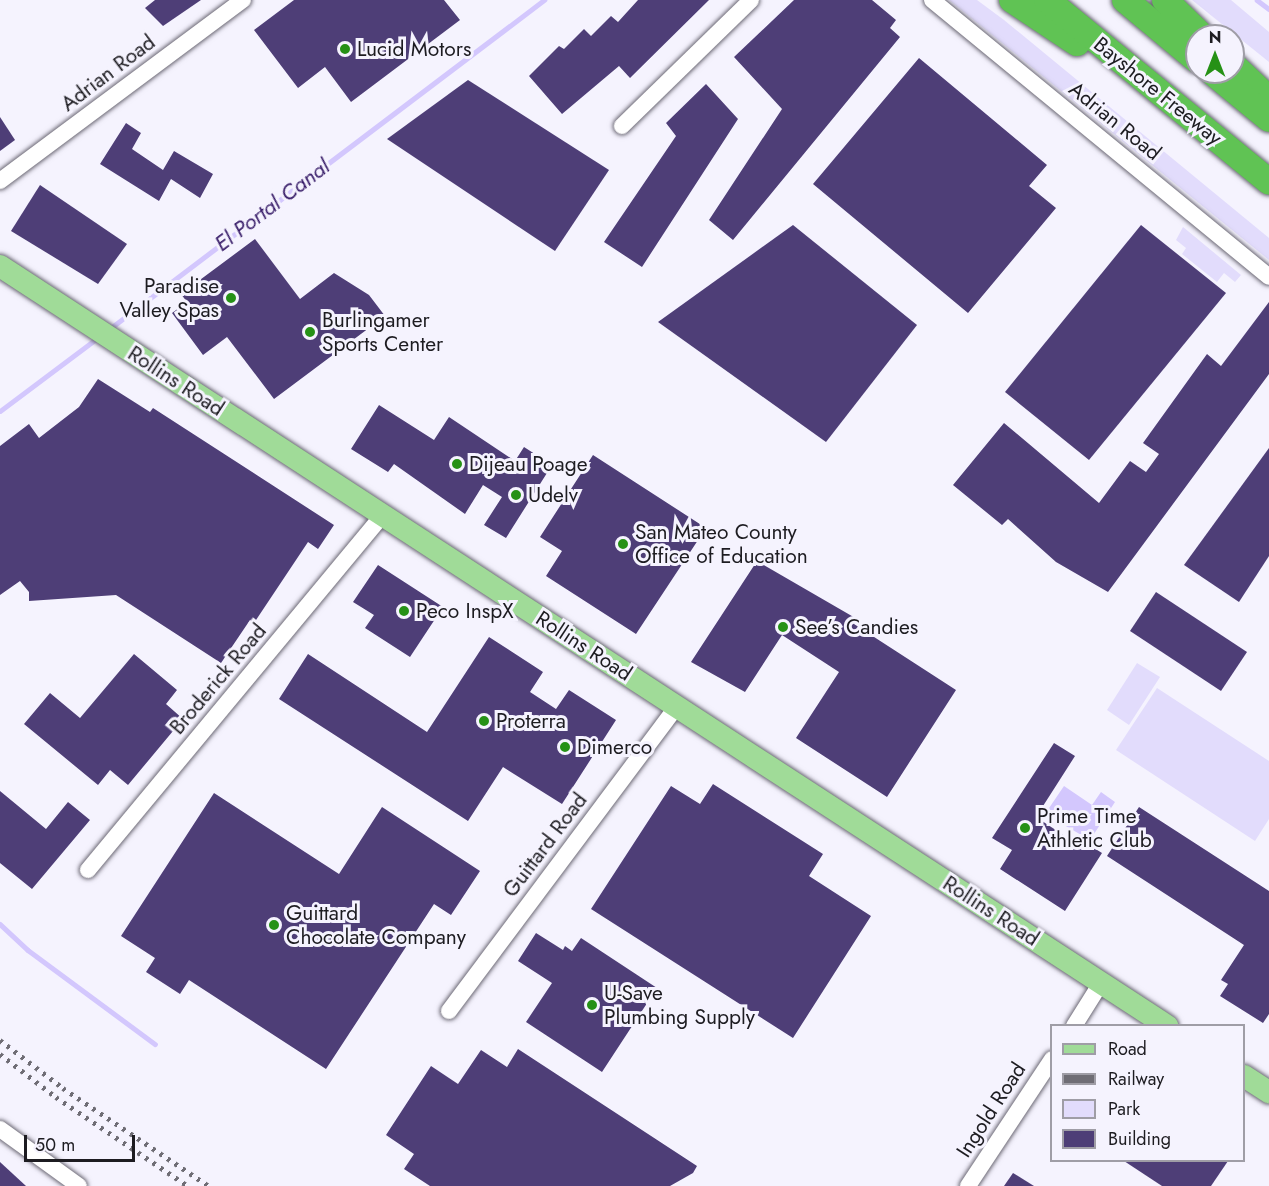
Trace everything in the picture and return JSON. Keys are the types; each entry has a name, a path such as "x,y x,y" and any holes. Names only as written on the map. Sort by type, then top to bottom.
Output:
{"highway":[{"path":"1012,0 1200,126"},
{"name":"Bayshore Freeway","path":"1047,0 1269,182"},
{"path":"1125,0 1185,50"},
{"path":"1165,0 1190,24"},
{"path":"1245,76 1269,99"},
{"path":"1227,84 1269,119"}],"main road":[{"name":"Rollins Road","path":"0,266 1164,1024"},
{"path":"1245,1077 1269,1092"}],"street":[{"name":"Adrian Road","path":"0,181 243,0"},
{"path":"622,126 751,0"},
{"name":"Adrian Road","path":"932,0 1269,277"},
{"name":"Broderick Road","path":"88,870 382,516"},
{"name":"Guittard Road","path":"449,1011 677,706"},
{"path":"1075,1024 1101,983"},
{"name":"Ingold Road","path":"969,1186 1050,1062"},
{"path":"0,1129 79,1186"}],"green space":[{"path":"949,0 977,0 1004,20 1269,238 1269,260"},
{"path":"1192,0 1231,0 1269,32 1269,62 1245,43 1245,24 1222,24"},
{"path":"1183,227 1241,275 1235,282 1224,273 1217,282 1182,254 1186,248 1176,240"},
{"path":"1137,663 1160,677 1129,725 1107,710"},
{"path":"1157,688 1269,761 1269,819 1255,841 1116,750"}],"shaded area":[{"path":"1064,786 1092,805 1101,792 1115,802 1090,840 1045,814"}],"building":[{"path":"155,0 201,0 163,26 145,8"},
{"name":"Lucid Motors","path":"294,0 444,0 460,20 351,102 325,67 298,88 254,30"},
{"path":"638,0 709,0 630,78 619,66 562,114 529,76 559,46 564,49 584,29 591,36 611,16 618,22"},
{"path":"794,0 872,0 896,20 890,28 900,37 733,240 709,220 782,109 734,57"},
{"path":"919,58 1047,165 1029,186 1056,208 968,313 813,184"},
{"path":"468,80 609,170 555,251 387,139"},
{"path":"706,84 738,119 642,267 604,242 676,136 666,123"},
{"path":"0,117 15,140 0,151"},
{"path":"126,123 141,133 132,149 163,170 174,151 213,174 200,198 171,179 159,201 100,164"},
{"path":"40,185 127,244 98,284 11,231"},
{"path":"793,225 917,325 826,442 658,322"},
{"path":"1141,225 1226,293 1089,460 1005,392"},
{"path":"255,239 300,299 334,273 369,295 385,316 274,399 227,337 203,355 172,313 187,302 181,294"},
{"path":"1269,302 1269,374 1108,592 1056,562 1008,519 1002,525 953,485 1004,423 1099,503 1130,461 1146,472 1159,454 1143,443 1207,354 1221,366"},
{"path":"98,379 150,412 153,408 334,525 318,549 308,542 254,623 250,620 221,663 116,595 29,601 29,592 20,581 0,595 0,446 29,424 39,438 79,407"},
{"path":"379,405 434,440 449,417 515,461 524,447 552,465 506,538 484,525 502,497 483,485 465,514 394,464 388,472 351,449"},
{"path":"1269,448 1269,556 1239,602 1184,565"},
{"name":"San Mateo County Office of Education","path":"593,455 706,528 636,634 546,576 562,551 540,537"},
{"path":"757,561 857,619 854,624 956,690 887,797 796,738 839,672 782,635 745,692 691,662"},
{"name":"Peco InspX","path":"378,565 443,607 410,657 365,628 374,615 353,602"},
{"path":"1156,592 1247,652 1221,691 1130,631"},
{"path":"489,637 543,672 530,692 556,709 569,690 616,720 562,804 503,767 468,821 279,699 308,654 427,732"},
{"path":"134,654 177,690 166,704 183,719 128,785 110,770 98,785 24,724 50,693 80,718"},
{"name":"Prime Time Athletic Club","path":"1054,743 1075,756 1036,817 1086,850 1089,845 1102,853 1065,911 1000,869 1012,850 992,838"},
{"path":"713,784 823,854 809,876 871,916 793,1038 591,909 671,786 700,804"},
{"path":"0,791 46,829 68,802 90,820 32,889 0,863"},
{"name":"Guittard Chocolate Company","path":"214,793 339,874 382,807 480,871 451,915 434,904 326,1069 189,980 180,994 146,972 155,958 121,936"},
{"path":"1139,807 1269,891 1269,1014 1263,1023 1220,996 1228,984 1221,980 1244,945 1107,856"},
{"name":"U-Save Plumbing Supply","path":"536,933 563,950 565,946 572,951 581,938 657,988 602,1072 526,1022 552,983 518,961"},
{"path":"518,1049 697,1166 693,1173 670,1186 430,1186 404,1169 414,1154 386,1135 431,1066 458,1084 481,1050 507,1067"},
{"path":"0,1162 26,1186 0,1186"},
{"path":"1126,1162 1227,1162 1211,1186 1162,1186"},
{"path":"1013,1173 1034,1186 1004,1186"}],"waterway":[{"name":"El Portal Canal","path":"108,330 544,0"},
{"path":"1257,0 1269,9"},
{"name":"El Portal Canal","path":"0,411 99,337"},
{"path":"0,924 28,950 155,1044"}],"railway":[{"path":"0,1040 63,1088 209,1186"},
{"path":"0,1054 56,1097 188,1186"}],"place":[{"name":"Lucid Motors","path":"345,49"},
{"name":"Paradise Valley Spas","path":"231,298"},
{"name":"Burlingamer Sports Center","path":"310,332"},
{"name":"Dijeau Poage","path":"457,464"},
{"name":"Udelv","path":"516,495"},
{"name":"San Mateo County Office of Education","path":"623,544"},
{"name":"Peco InspX","path":"404,611"},
{"name":"See’s Candies","path":"783,627"},
{"name":"Proterra","path":"484,721"},
{"name":"Dimerco","path":"565,747"},
{"name":"Prime Time Athletic Club","path":"1025,828"},
{"name":"Guittard Chocolate Company","path":"274,925"},
{"name":"U-Save Plumbing Supply","path":"592,1005"}]}
